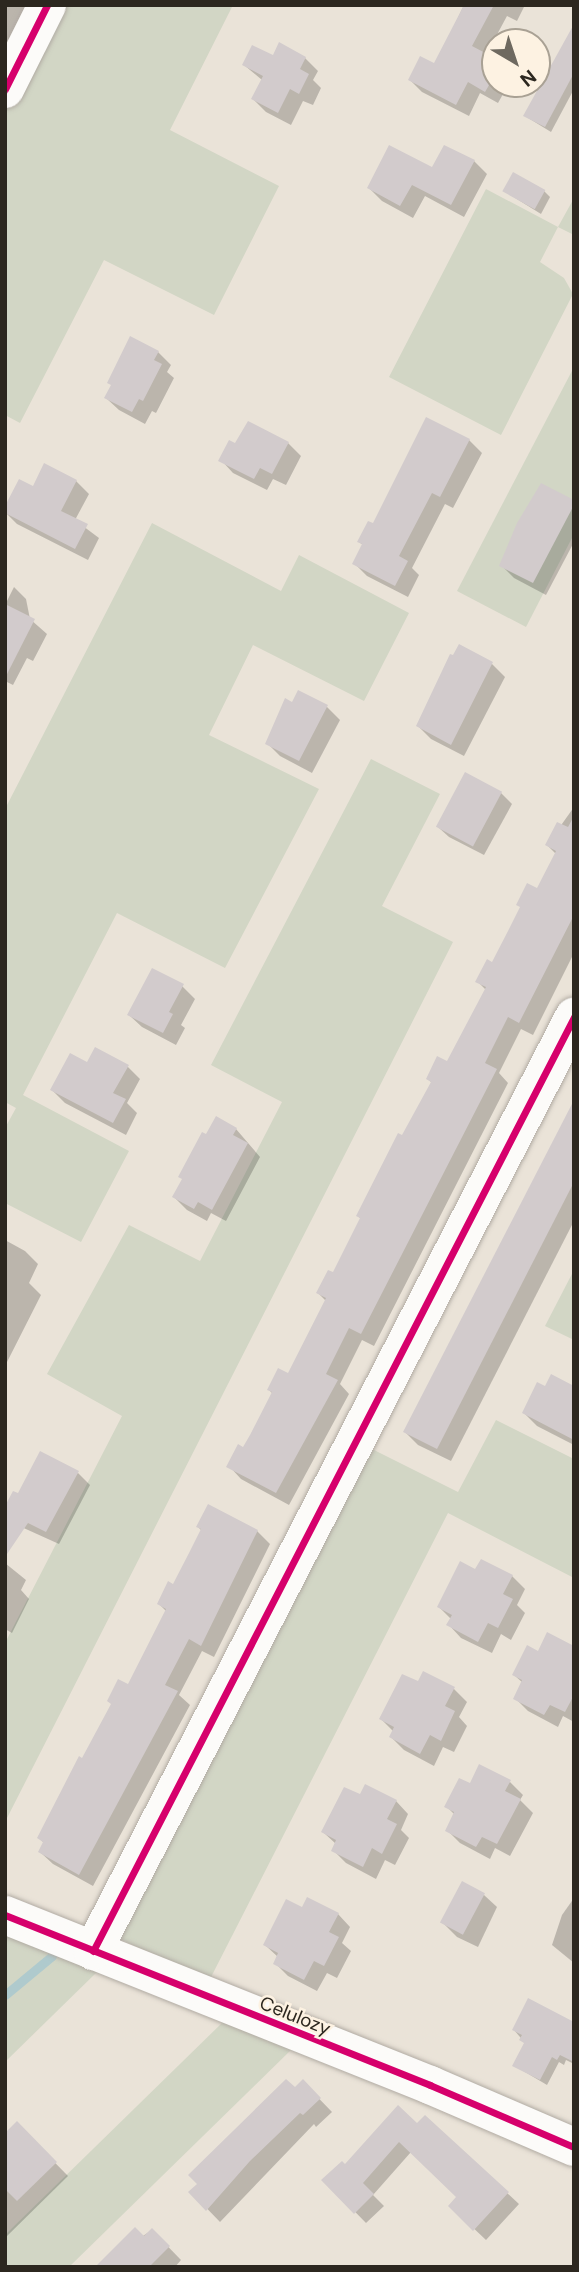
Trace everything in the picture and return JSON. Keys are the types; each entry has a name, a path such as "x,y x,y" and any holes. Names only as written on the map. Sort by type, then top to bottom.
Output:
{"street":[{"path":"5,89 47,5"},
{"path":"83,1947 574,1017"},
{"name":"Celulozy","path":"5,1915 430,2085 574,2147"}],"green space":[{"path":"58,5 233,5 170,130 279,186 214,315 104,260 20,423 5,415 5,110"},
{"path":"486,189 558,227 540,262 564,278 573,294 501,435 389,377"},
{"path":"574,198 574,235 558,227"},
{"path":"574,367 574,534 526,627 457,591"},
{"path":"152,523 281,591 299,555 409,613 364,701 253,645 209,735 319,789 225,968 117,913 23,1095 129,1151 81,1242 5,1203 5,1128 16,1108 5,1102 5,809"},
{"path":"371,759 440,794 382,906 453,942 5,1822 5,1643 122,1416 47,1374 129,1225 200,1261 282,1102 211,1065"},
{"path":"574,1270 574,1340 545,1326"},
{"path":"496,1420 574,1459 574,1578 448,1513 209,1981 120,1939 372,1449 458,1492"},
{"path":"5,1932 97,1972 5,2062"},
{"path":"224,2021 293,2048 69,2267 5,2267 5,2235"}],"building":[{"path":"464,5 494,5 472,46 481,51 481,90 468,82 456,105 408,80 420,56 434,63"},
{"path":"574,24 574,73 545,127 523,116 533,98 551,98 551,65"},
{"path":"279,42 306,57 300,69 309,74 299,94 290,89 278,113 251,99 263,76 242,65 252,45 273,55"},
{"path":"389,145 432,167 444,145 475,160 451,205 412,185 400,206 367,188"},
{"path":"513,172 545,190 535,209 502,191"},
{"path":"130,336 159,351 154,360 162,364 143,401 139,399 132,412 104,398 111,385 107,383"},
{"path":"426,417 470,439 440,497 432,493 399,556 408,561 395,586 352,564 362,544 357,542 368,521 373,523"},
{"path":"248,421 289,442 272,474 260,468 254,479 218,461 229,440 235,443"},
{"path":"44,463 77,480 61,511 88,524 75,549 5,513 5,506 19,479 33,486"},
{"path":"541,483 574,500 574,505 533,583 499,566 517,523"},
{"path":"5,604 35,619 5,678"},
{"path":"459,644 493,662 451,745 416,726 450,654 453,655"},
{"path":"298,690 328,705 299,761 265,744 285,698 292,702"},
{"path":"465,772 502,792 473,846 436,827"},
{"path":"574,816 574,915 519,1023 508,1017 485,1063 497,1069 361,1334 349,1328 326,1374 338,1380 276,1493 226,1467 238,1444 243,1447 250,1435 272,1392 267,1390 278,1368 288,1373 326,1298 316,1293 328,1270 333,1272 360,1218 356,1216 398,1133 402,1135 431,1082 426,1079 437,1056 447,1061 486,987 475,982 487,959 492,962 520,907 516,905 527,883 537,888 556,851 545,845 557,822 568,827"},
{"path":"152,968 184,984 169,1012 173,1014 163,1033 127,1015"},
{"path":"95,1047 129,1065 113,1093 126,1099 113,1123 50,1090 70,1053 87,1062"},
{"path":"574,1100 574,1182 437,1449 403,1432"},
{"path":"216,1116 237,1128 233,1135 248,1143 212,1210 198,1202 194,1209 172,1197 182,1179 178,1177 202,1132 206,1134"},
{"path":"551,1374 574,1386 574,1440 522,1413 537,1382 545,1386"},
{"path":"40,1451 79,1471 46,1532 28,1523 5,1557 5,1506 13,1491 18,1493"},
{"path":"208,1504 258,1530 201,1646 189,1639 165,1685 178,1691 79,1875 38,1852 43,1842 37,1838 79,1756 82,1758 111,1704 107,1701 118,1679 128,1684 166,1609 157,1604 168,1581 173,1584 189,1553 201,1529 196,1527"},
{"path":"481,1559 513,1575 503,1594 513,1599 498,1628 488,1623 478,1642 446,1625 452,1615 437,1607 460,1561 475,1569"},
{"path":"547,1632 574,1646 574,1695 565,1712 550,1705 544,1715 513,1699 522,1680 512,1675 527,1645 538,1651"},
{"path":"423,1671 455,1687 445,1706 455,1711 441,1741 430,1735 420,1754 389,1737 394,1727 379,1719 402,1674 418,1681"},
{"path":"479,1764 511,1780 505,1791 521,1799 497,1844 482,1837 476,1847 445,1831 454,1812 444,1807 459,1778 470,1783"},
{"path":"365,1784 397,1800 387,1819 397,1824 382,1854 372,1848 363,1867 331,1851 336,1840 321,1832 344,1787 360,1794"},
{"path":"462,1881 485,1893 463,1935 440,1922"},
{"path":"307,1897 339,1913 329,1932 339,1937 324,1966 314,1961 304,1980 273,1964 278,1953 263,1945 286,1899 302,1907"},
{"path":"528,1998 574,2022 574,2062 560,2055 557,2060 552,2057 540,2080 512,2066 524,2043 519,2040 522,2035 512,2030"},
{"path":"286,2079 295,2087 303,2079 321,2098 303,2115 300,2113 250,2161 206,2211 188,2192 197,2184 188,2175"},
{"path":"398,2105 417,2123 425,2115 509,2192 473,2231 448,2206 456,2197 399,2142 363,2183 374,2194 354,2214 321,2180 342,2161 345,2164"},
{"path":"17,2121 57,2162 17,2201 5,2189 5,2133"},
{"path":"135,2227 144,2236 152,2228 170,2246 149,2267 95,2267"}],"waterway":[{"path":"5,1995 52,1956"}],"cycle path":[{"path":"5,89 47,5"},
{"path":"93,1951 574,1017"},
{"path":"5,1915 430,2085 574,2147"}]}
